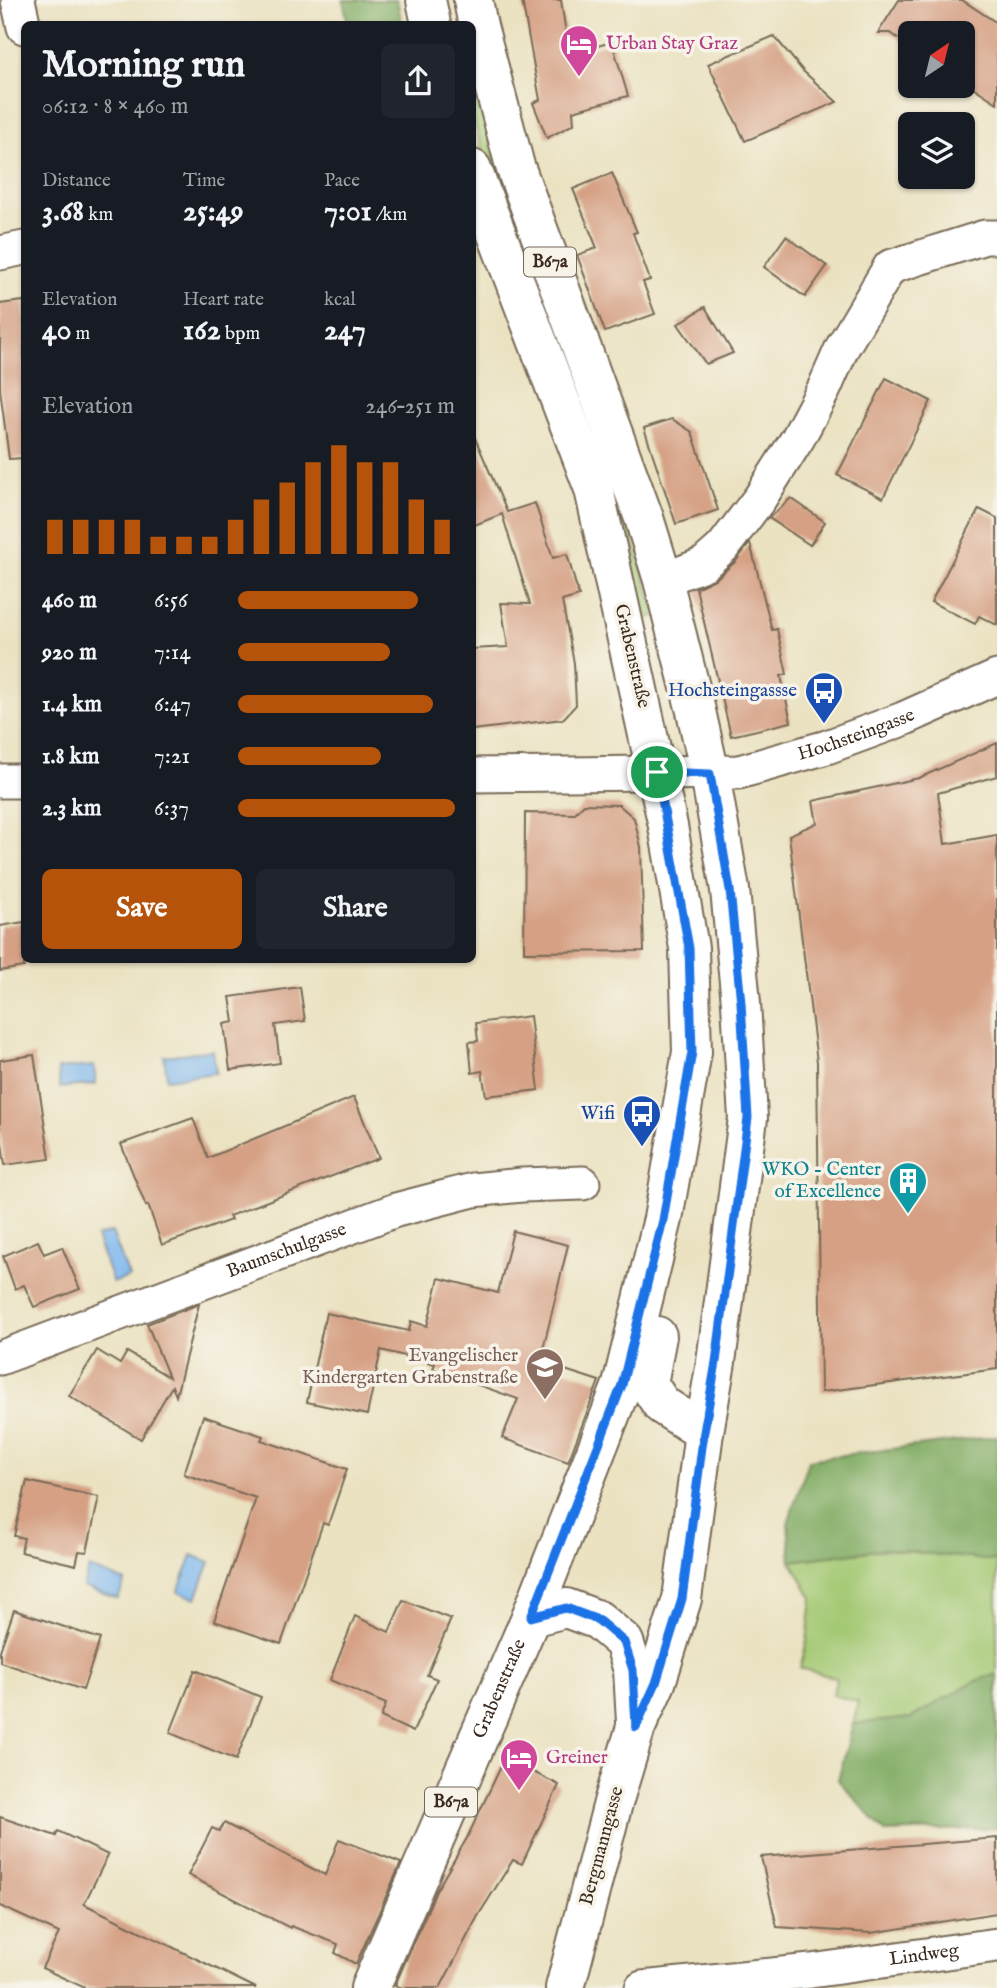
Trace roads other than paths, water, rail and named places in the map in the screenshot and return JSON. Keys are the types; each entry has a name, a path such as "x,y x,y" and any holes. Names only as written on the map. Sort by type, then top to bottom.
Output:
{"main road":[{"path":"426,0 430,21"},
{"name":"B67a","path":"473,0 515,166 644,518 663,580 710,774"},
{"name":"Grabenstraße","path":"370,1988 531,1617 622,1385 667,1198 692,1052 689,948 657,772 594,489 476,179"},
{"name":"Bergmanngasse","path":"565,1988 613,1803 636,1727 656,1683 682,1599 748,1118 730,890 710,774"},
{"path":"667,1198 675,1248 648,1384 662,1405 704,1432"},
{"path":"531,1617 566,1608 598,1620 624,1642 633,1670 636,1727"}],"street":[{"path":"18,0 23,21"},
{"path":"663,580 704,564 723,547 761,498 798,438 842,348 890,267 985,237 997,237"},
{"path":"0,253 21,249"},
{"name":"Hochsteingasse","path":"476,775 739,772 827,747 903,719 997,677"},
{"path":"0,781 21,781"},
{"name":"Baumschulgasse","path":"0,1357 396,1210 473,1190 583,1183"},
{"name":"Lindweg","path":"642,1988 811,1971 997,1945"}],"water":[{"path":"213,1050 216,1073 167,1079 164,1056"},
{"path":"94,1066 96,1084 60,1088 58,1069"},
{"path":"112,1232 129,1277 113,1283 96,1237"},
{"path":"192,1555 210,1562 196,1598 178,1592"},
{"path":"89,1568 125,1581 118,1599 83,1587"}],"place":[{"name":"Urban Stay Graz","path":"579,78"},
{"name":"Hochsteingassse","path":"824,725"},
{"name":"Wifi","path":"642,1148"},
{"name":"WKO - Center of Excellence","path":"908,1215"},
{"name":"Evangelischer Kindergarten Grabenstraße","path":"545,1401"},
{"name":"Greiner","path":"519,1792"}]}
